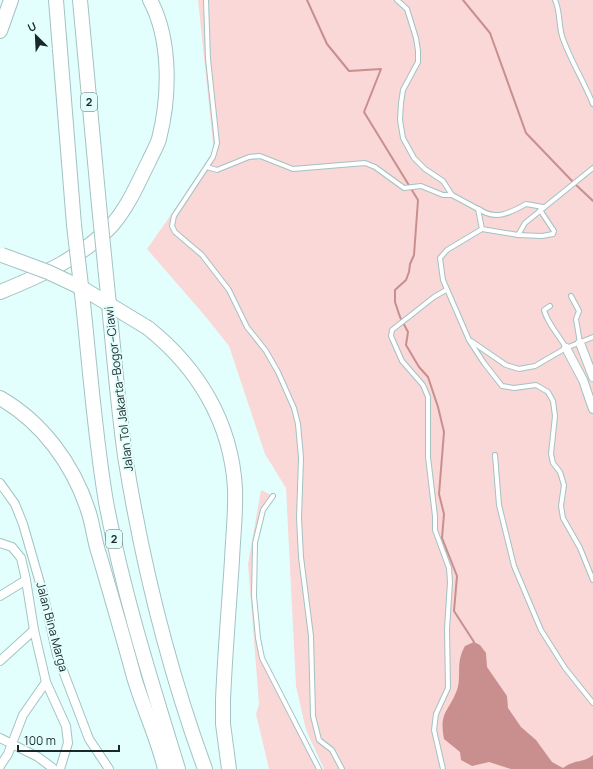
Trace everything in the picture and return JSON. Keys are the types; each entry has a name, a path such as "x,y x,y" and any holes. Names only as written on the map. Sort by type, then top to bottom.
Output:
{"highway":[{"path":"0,31 11,0"},
{"name":"2","path":"56,0 74,225 94,411 106,502 136,631 178,769"},
{"name":"Jalan Tol Jakarta–Bogor–Ciawi","path":"80,0 99,205 125,454 144,560 183,704 205,769"},
{"path":"0,292 35,278 66,262 88,246 112,224 132,196 159,140 167,89 167,57 155,10 150,0"},
{"path":"1,255 48,272 82,288 148,328 169,344 187,365 208,395 221,424 232,461 235,505 223,700 223,724 229,769"},
{"path":"0,398 26,416 48,438 60,454 83,494 93,525 97,549 135,679 165,769"}],"street":[{"path":"580,343 593,377"},
{"path":"566,348 580,374 593,409"},
{"name":"Jalan Bina Marga","path":"0,482 15,504 23,524 44,597 57,655 90,739 109,769"},
{"path":"0,543 12,547 20,558 26,580 34,630 46,682 66,726 68,743 60,769"},
{"path":"0,596 26,580"},
{"path":"0,661 34,630"},
{"path":"0,766 12,743 23,715 46,682"},
{"path":"0,738 38,757 54,769"}],"lane":[{"path":"206,0 208,59 217,143 213,157 174,216 172,226 175,232 202,255 230,290 247,327 266,351 278,372 294,408 298,424 301,458 299,518 301,557 311,636 313,716 319,740 332,750 342,769"},
{"path":"397,0 407,9 416,38 418,51 418,62 404,90 401,104 400,120 402,138 414,158 425,169 443,181 452,195"},
{"path":"555,0 558,9 559,28 563,41 593,104"},
{"path":"207,167 217,170 249,157 260,156 293,169 365,163 375,167 404,188 420,186 444,195 452,195 485,214 495,216 513,212 526,204 542,208 554,231 551,236 518,235 482,230 447,250 440,258 442,280 470,340 484,363 502,386 514,388 536,385 548,392 553,401 555,416 551,454 552,463 560,472 564,485 561,506 563,518 580,548 593,580"},
{"path":"518,235 525,223 556,197 579,181 593,168"},
{"path":"478,209 482,230"},
{"path":"443,769 434,730 436,714 448,688 447,629 450,582 449,568 435,530 435,516 428,456 428,397 423,385 402,360 391,336 392,330 446,290"},
{"path":"572,296 579,311 576,319 580,343"},
{"path":"550,306 544,310 546,318 559,335 566,348"},
{"path":"470,340 506,365 519,368 535,366 566,348 593,337"},
{"path":"495,455 499,505 514,566 541,630 564,668 593,703"},
{"path":"273,496 262,510 255,543 254,596 258,638 262,658 319,769"}],"shaded area":[{"path":"198,0 593,0 593,769 324,769 306,730 296,686 286,488 265,454 229,346 147,249 214,153"},
{"path":"261,490 273,496 266,504 255,543 254,596 262,658 320,769 269,769 256,714 259,704 248,564"},
{"path":"474,642 480,645 486,653 487,667 507,696 508,708 521,727 536,740 552,762 563,768 571,763 586,759 593,755 593,769 511,769 489,762 472,766 461,760 460,752 444,739 443,723 445,713 457,690 459,680 459,664 462,652 465,646"}],"waterway":[{"path":"307,0 327,44 349,71 381,69 364,112 418,200 414,255 406,280 395,290 395,302 400,317 408,332 406,345 419,367 428,377 438,407 444,432 439,494 444,514 442,538 457,576 454,611 474,642"},
{"path":"463,0 490,33 526,133 593,201"}]}
